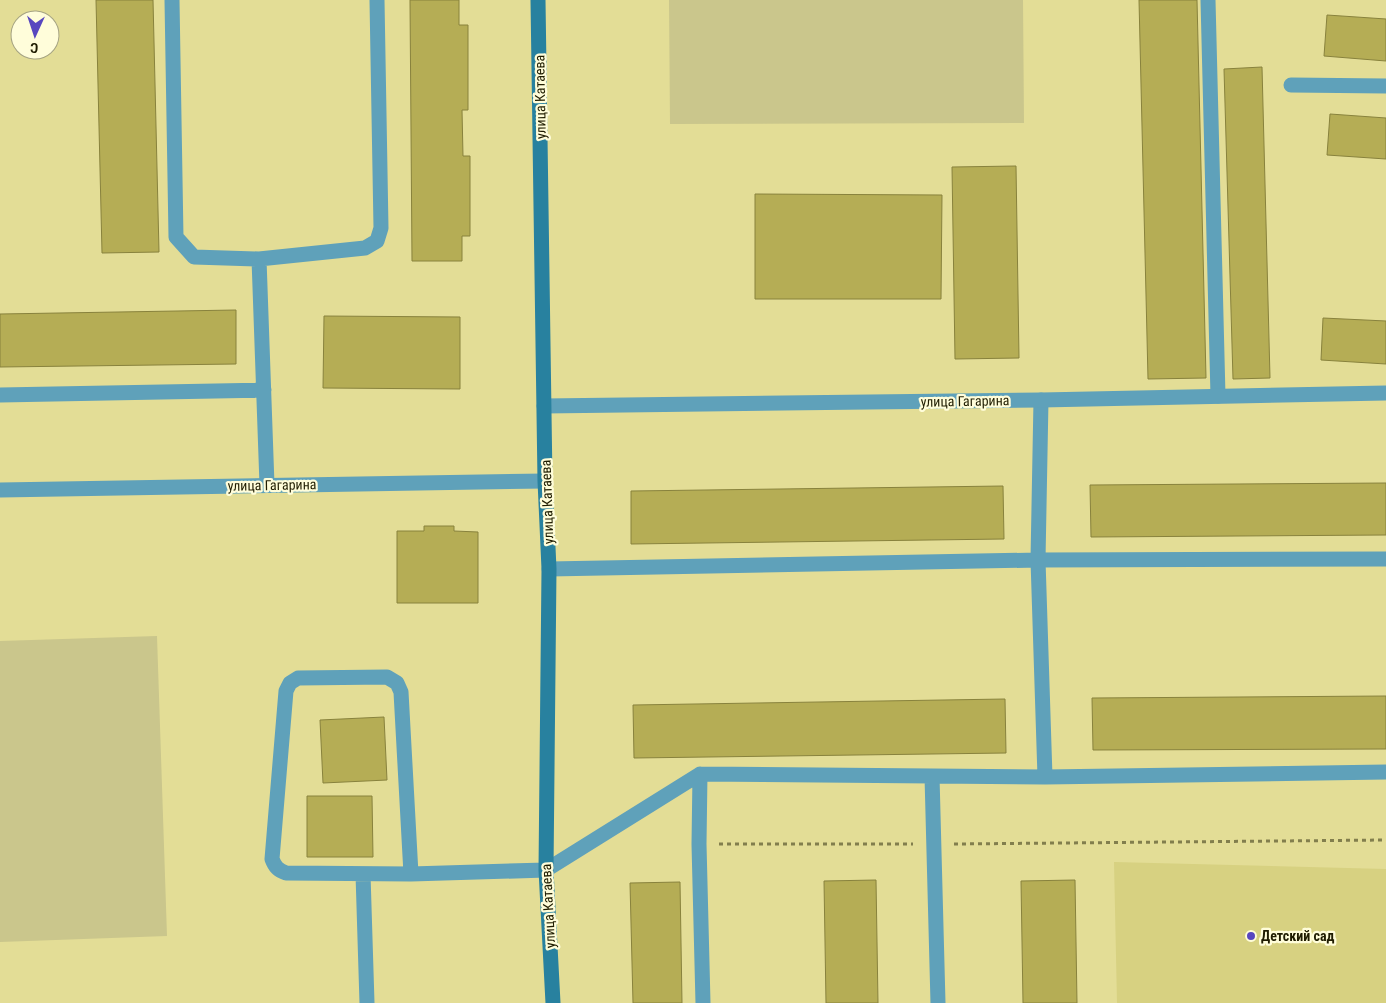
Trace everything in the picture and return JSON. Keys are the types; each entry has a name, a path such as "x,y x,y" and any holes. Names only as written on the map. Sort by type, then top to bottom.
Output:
{"street":[{"path":"172,0 176,237 194,257 259,259 365,248 377,241 382,228 377,0"},
{"name":"улица Катаева","path":"538,0 545,481 550,569 546,870 553,1003"},
{"path":"1208,0 1218,396"},
{"path":"1291,85 1386,86"},
{"path":"259,259 266,485"},
{"path":"0,396 264,390"},
{"name":"улица Гагарина","path":"544,406 1041,400 1386,392"},
{"path":"1041,400 1038,560 1045,777"},
{"name":"улица Гагарина","path":"0,490 545,481"},
{"path":"550,569 1038,560 1386,559"},
{"path":"411,874 402,692 397,683 387,677 298,678 290,684 286,691 272,859 280,871 286,873 411,874 546,870 700,774 1045,777 1386,772"},
{"path":"700,774 699,844 703,1003"},
{"path":"932,776 938,1003"},
{"path":"363,874 367,1003"}],"path":[{"path":"699,844 1386,840"}],"shaded area":[{"path":"669,0 1023,0 1024,123 670,124"},
{"path":"157,636 167,936 0,942 0,641"},
{"name":"Детский сад","path":"1114,862 1386,869 1386,1003 1117,1003"}],"building":[{"path":"96,0 153,0 159,252 102,253"},
{"path":"410,0 459,0 459,25 468,25 468,110 462,110 463,156 470,156 470,236 462,236 462,261 412,261"},
{"path":"1139,0 1197,0 1206,378 1148,379"},
{"path":"1327,15 1386,19 1386,61 1324,56"},
{"path":"1262,67 1270,378 1233,379 1224,69"},
{"path":"1330,114 1386,118 1386,159 1327,155"},
{"path":"1016,166 1019,358 955,359 952,167"},
{"path":"755,194 942,195 941,299 755,299"},
{"path":"236,310 236,364 0,367 0,314"},
{"path":"324,316 460,317 460,389 323,388"},
{"path":"1323,318 1386,321 1386,364 1321,360"},
{"path":"1386,483 1386,535 1091,537 1090,485"},
{"path":"1003,486 1004,539 631,544 631,491"},
{"path":"424,526 454,526 454,531 478,532 478,603 397,603 397,531 424,531"},
{"path":"1386,696 1386,749 1093,750 1092,698"},
{"path":"1005,699 1006,753 634,758 633,705"},
{"path":"384,717 387,780 323,783 320,720"},
{"path":"307,796 372,796 373,857 307,857"},
{"path":"876,880 878,1003 826,1003 824,881"},
{"path":"1075,880 1077,1003 1023,1003 1021,881"},
{"path":"680,882 682,1003 633,1003 630,883"}],"place":[{"name":"Детский сад","path":"1251,936"}]}
